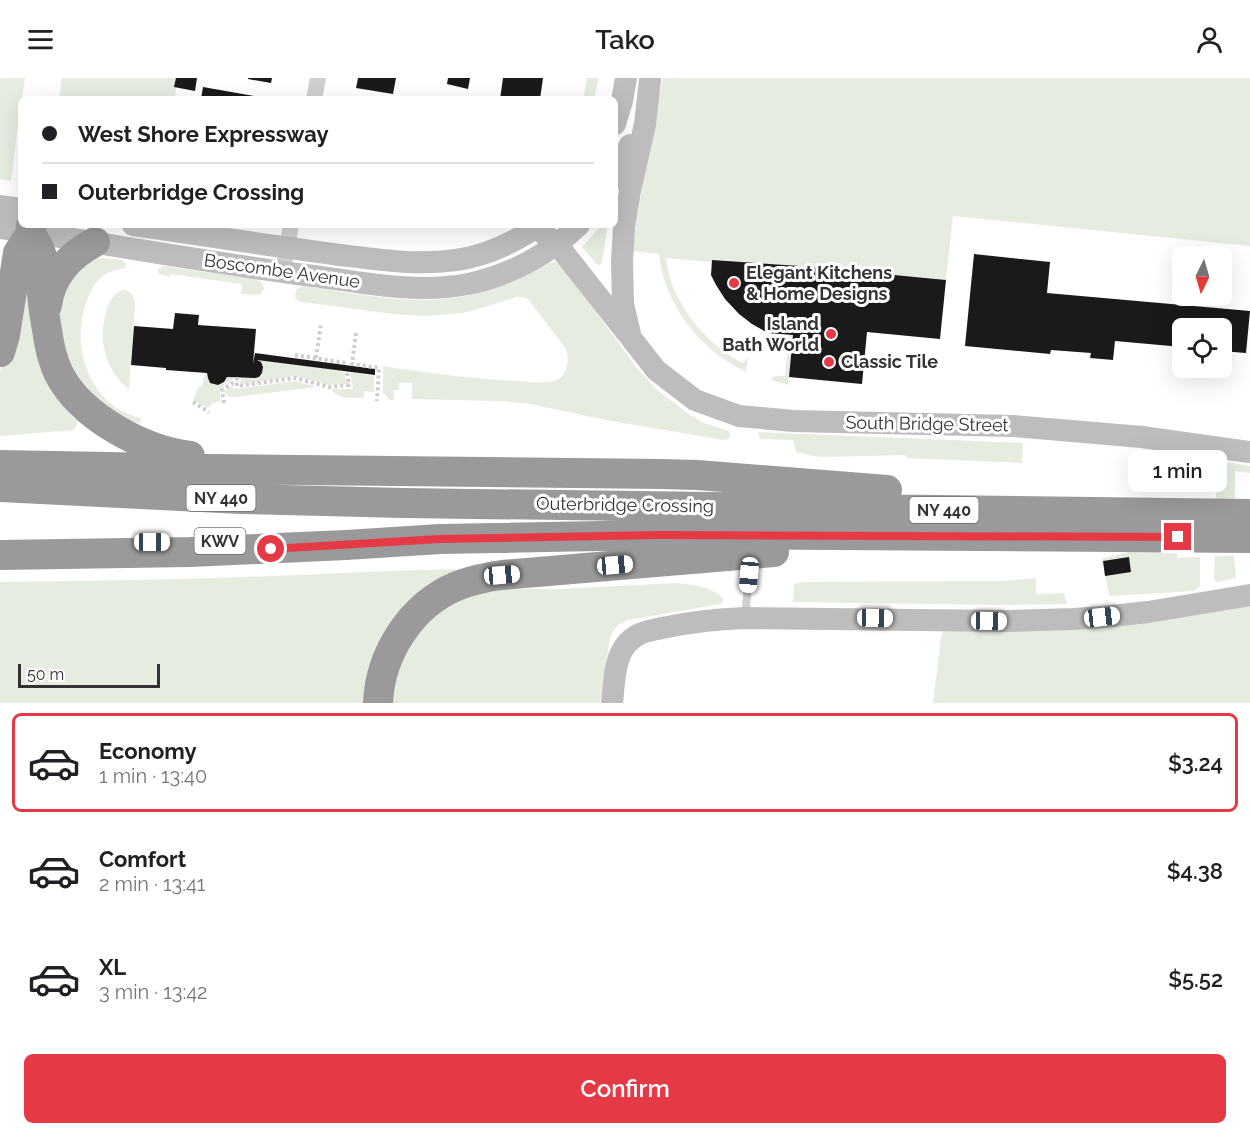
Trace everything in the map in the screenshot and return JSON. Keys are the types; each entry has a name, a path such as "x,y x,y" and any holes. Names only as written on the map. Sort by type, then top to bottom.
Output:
{"highway":[{"path":"0,352 5,335 18,253 26,228"},
{"path":"30,228 43,258 42,288 47,331 59,374 76,398 102,419 152,447 198,457 442,461 526,473"},
{"path":"45,316 47,300 61,268 82,249 95,242"},
{"path":"0,262 2,271 0,294"},
{"path":"0,465 696,475 922,493 1082,512"},
{"name":"Outerbridge Crossing","path":"0,487 230,498 403,503 1082,512 1178,525 1250,538"},
{"name":"Outerbridge Crossing","path":"440,539 705,534 918,535 1178,525 1250,514"},
{"path":"378,703 384,668 400,636 417,614 455,587 486,577 751,554 918,535"},
{"name":"KWV","path":"0,542 191,542 345,537 440,539"},
{"name":"NY 440","path":"0,555 190,552 440,539"}],"street":[{"path":"315,96 318,78"},
{"path":"618,114 626,78"},
{"path":"618,173 628,152 650,79"},
{"name":"South Bridge Street","path":"631,338 623,304 623,250 627,209 645,124 650,79"},
{"name":"Boscombe Avenue","path":"0,206 18,216"},
{"name":"Boscombe Avenue","path":"0,228 18,224"},
{"name":"Boscombe Avenue","path":"48,228 95,242 283,272 417,288 453,286 482,281 511,271 525,264 575,228"},
{"name":"Boscombe Avenue","path":"153,228 287,248 404,262 441,262 477,256 510,242 534,228"},
{"path":"283,272 290,228"},
{"name":"South Bridge Street","path":"540,228 556,243 656,370 695,400 739,416 793,421 1014,426 1142,437 1250,452"},
{"path":"612,703 620,655 634,636 687,623 745,618 1006,621 1073,619 1148,612 1250,595"}],"lane":[{"path":"745,618 751,554"}],"path":[{"path":"316,358 321,324"},
{"path":"356,333 352,364 379,368 377,401"},
{"path":"295,356 346,363 346,365"},
{"path":"224,402 222,390 237,379 237,387 295,378 322,388 349,385 347,372"},
{"path":"193,402 209,412"}],"shaded area":[{"path":"0,78 25,78 22,96 18,96 18,124 11,181 0,179"},
{"path":"62,78 177,78 175,96 59,96"},
{"path":"585,78 599,78 595,96 584,96 587,79"},
{"path":"663,78 1250,78 1250,246 953,216 946,280 800,266 666,258 674,290 692,320 703,333 729,355 743,363 748,357 746,372 714,352 688,324 668,291 659,254 632,251"},
{"path":"599,228 607,228 602,263 596,264 582,247"},
{"path":"25,252 30,321 40,364 49,385 78,422 74,430 0,436 0,372"},
{"path":"92,257 122,260 126,263 125,268 103,276 91,291 82,320 83,356 88,373 97,389 123,412 141,418 140,423 131,422 92,399 70,366 60,335 58,298 82,260"},
{"path":"554,262 562,265 636,367 657,390 704,423 729,431 729,439 723,440 606,420 530,404 502,401 412,399 412,383 399,383 399,390 394,390 394,400 390,400 383,393 383,366 500,380 541,383 559,379 567,368 566,349 528,299 523,297 462,313 424,316 303,302 298,301 295,297 296,290 304,286 408,300 450,298 490,289"},
{"path":"163,266 256,279 262,283 264,289 259,295 241,294 242,284 171,274 170,277 158,273 158,269"},
{"path":"122,290 132,294 135,304 129,389 114,373 103,344 107,308 113,297"},
{"path":"789,334 793,335 788,385 771,380 775,376 785,376"},
{"path":"258,360 345,372 346,384 329,385 295,376 241,384 241,378 255,378 261,375 263,367"},
{"path":"350,372 374,376 374,392 364,391 364,398 346,398 334,393 331,389 353,389"},
{"path":"205,373 214,384 223,383 227,377 233,377 220,390 221,401 207,408 193,400 199,386 202,387"},
{"path":"295,381 316,387 236,397 229,397 224,391 233,385 235,389"},
{"path":"758,432 1023,443 1022,463 907,458 906,455 820,457 796,452 793,440 760,439"},
{"path":"1218,463 1250,466 1250,473 1235,471 1235,501 1216,500 1216,468"},
{"path":"1177,549 1177,558 1200,557 1200,586 1194,591 1109,596 1102,559 1136,550"},
{"path":"1215,556 1234,556 1236,578 1216,582 1214,578"},
{"path":"465,569 395,617 374,654 367,677 365,703 0,703 0,582 181,579"},
{"path":"1036,578 1036,594 1064,593 1067,604 793,602 794,584 804,582 1005,581"},
{"path":"677,583 709,589 724,600 721,604 628,620 619,625 610,638 600,703 388,703 391,677 426,620 459,597 508,589"},
{"path":"1250,603 1250,703 933,703 943,631"}],"building":[{"path":"176,78 197,78 195,91 174,87"},
{"path":"248,78 272,78 271,83"},
{"path":"358,78 396,78 393,94 356,88"},
{"path":"448,78 470,78 468,89 447,84"},
{"path":"503,78 543,78 540,96 500,96"},
{"path":"203,87 254,96 202,96"},
{"path":"974,254 1050,262 1047,293 1172,304 1172,306 1250,311 1246,353 1232,352 1232,318 1172,318 1172,346 1115,341 1113,360 1090,358 1091,353 1051,350 1050,354 965,346"},
{"path":"712,260 946,280 940,339 867,332 862,384 789,377 793,335 768,333 739,314 725,299 711,275"},
{"path":"175,313 199,315 198,325 256,329 253,364 255,353 375,369 375,375 257,360 263,367 259,377 227,377 218,385 210,383 207,373 131,365 134,326 173,329"},
{"path":"1129,557 1131,572 1105,576 1103,561"}],"place":[{"name":"Elegant Kitchens & Home Designs","path":"734,283"},
{"name":"Island Bath World","path":"831,334"},
{"name":"Classic Tile","path":"829,362"}],"route":[{"path":"271,549 440,539 705,534 1178,537"}]}
